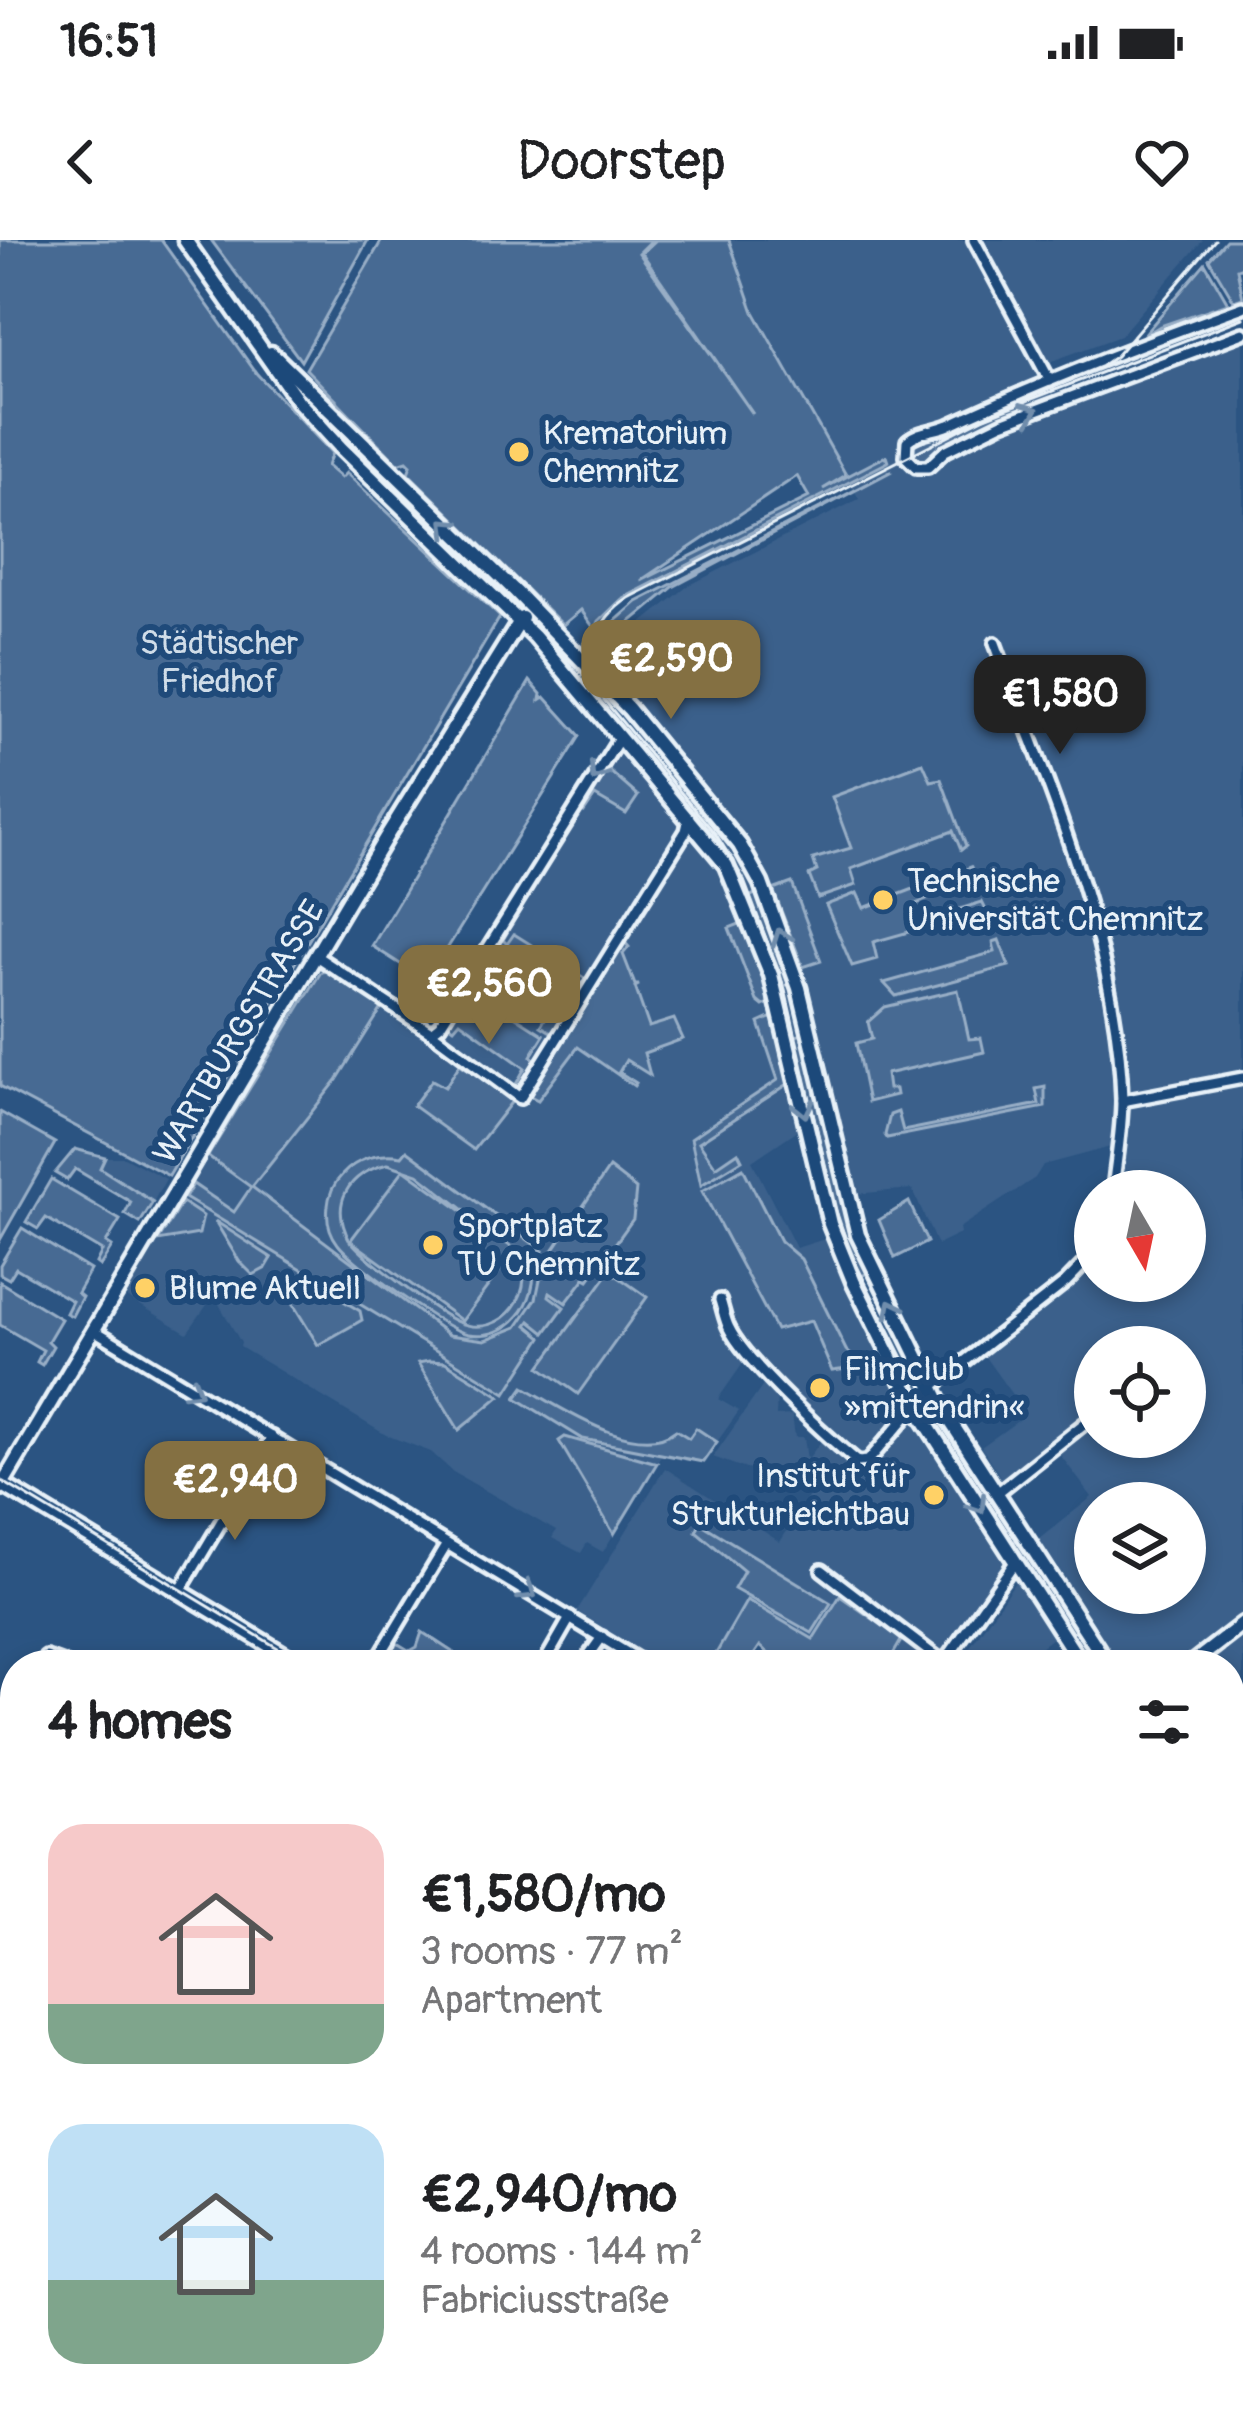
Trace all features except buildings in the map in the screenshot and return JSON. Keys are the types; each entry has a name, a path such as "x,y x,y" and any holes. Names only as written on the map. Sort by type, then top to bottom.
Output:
{"street":[{"path":"185,240 287,386 328,434 519,621 726,865 781,1007 832,1233 915,1406 1072,1650"},
{"path":"974,240 1049,381"},
{"path":"1243,307 914,435 907,441 906,457 916,467 928,467 945,451 1002,423 1243,333"},
{"path":"257,340 531,608 628,709 729,828 754,869 803,1002 854,1226 932,1387 1098,1650"},
{"name":"WARTBURGSTRASSE","path":"1,1484 316,956 531,608"},
{"path":"995,643 1084,886 1099,951 1122,1101 1115,1170"},
{"path":"431,1032 440,1025 620,737"},
{"path":"316,956 520,1098 686,831 689,818"},
{"path":"1122,1101 1243,1078"},
{"path":"720,1300 730,1331 741,1345 858,1462 873,1457 932,1387 1074,1274"},
{"path":"94,1330 623,1650"},
{"path":"997,1492 1074,1432"},
{"path":"180,1592 272,1437"},
{"path":"1,1484 277,1650"},
{"path":"383,1650 447,1544"},
{"path":"954,1650 1015,1562"},
{"path":"822,1570 926,1650"},
{"path":"551,1650 570,1618"},
{"path":"1209,1650 1243,1624"},
{"path":"593,1650 602,1637"}],"shaded area":[{"name":"Technische Universität Chemnitz","path":"729,240 1203,240 1120,336 1044,364 1052,402 1243,333 1243,1650 1100,1650 1078,1614 1206,1614 1206,1482 1081,1482 1058,1452 1009,1490 981,1447 1022,1418 1010,1401 1013,1396 980,1350 1074,1270 1074,1302 1206,1302 1206,1170 1117,1170 1118,1145 1043,1165 1035,1178 959,1228 960,1234 937,1245 912,1189 854,1194 847,1165 801,1128 752,1161 796,1248 831,1237 871,1323 1012,1567 953,1650 896,1650 900,1644 814,1639 747,1600 720,1650 639,1650 577,1611 665,1468 780,1542 812,1491 793,1480 805,1463 772,1473 713,1457 766,1381 777,1393 776,1416 792,1415 795,1437 804,1437 807,1460 824,1437 746,1359 718,1399 739,1411 717,1442 696,1428 689,1438 676,1430 603,1552 587,1543 581,1553 552,1538 556,1531 453,1472 431,1452 386,1435 240,1347 214,1295 187,1333 125,1296 208,1156 252,1186 349,1062 288,1026 321,972 426,1038 447,1023 644,716 608,674 607,664 621,640 688,586 859,499 754,312"},
{"path":"105,1157 124,1157 166,1179 153,1202 99,1168"},
{"name":"Technische Universität Chemnitz","path":"1074,1511 1074,1608 1065,1593 1067,1581 1039,1539"},
{"path":"1015,1582 1055,1636 1036,1650 968,1650"}],"green space":[{"name":"Städtischer Friedhof","path":"0,240 161,240 257,374 332,453 327,466 341,478 346,473 500,617 169,1176 0,1086"},
{"path":"211,240 368,240 301,361"},
{"path":"382,240 652,240 639,253 753,414 642,253 656,240 729,240 754,312 846,475 823,489 886,456 888,462 622,599 599,621 587,652 582,647 594,628 581,610 563,625 408,473 411,465 407,461 398,464 306,369","holes":["797,476 809,497 643,580"]},
{"path":"1226,240 1243,240 1243,267 1237,269 1243,298 1234,301 1209,259"},
{"path":"1205,263 1228,303 1160,326 1142,337"},
{"path":"1016,397 1024,398 1028,409 925,463 916,462 910,451 914,441"},
{"path":"374,460 521,605 518,609 366,465"},
{"path":"892,471 673,587 617,633 599,655 611,625 637,602"},
{"path":"530,681 541,694 540,700 545,697 580,736 427,981 372,946"},
{"path":"923,763 931,781 941,779 966,846 961,850 953,831 851,869 856,885 818,898 809,875 817,871 813,859 851,848 832,797"},
{"path":"607,769 638,796 626,814 595,796 581,810"},
{"path":"971,867 978,886 974,890 971,882 916,904 921,921 982,902 993,924 988,925 983,911 873,942 877,959 852,966 826,905 857,893 864,908"},
{"path":"792,883 821,961 803,967 773,890"},
{"path":"760,892 794,983 779,987 746,898"},
{"path":"742,923 769,994 763,1006 729,928"},
{"path":"506,929 503,940 507,944 514,934 589,981 586,985 577,981 563,1002 573,1009 556,1035 541,1026 554,1003 499,969 489,984 510,998 506,1004 473,982"},
{"path":"623,940 629,947 623,954 639,985 635,987 649,1027 674,1019 683,1039 644,1053 650,1075 626,1060 619,1072 634,1086 578,1047 538,1100 530,1096"},
{"path":"999,940 1009,966 896,996 884,983 995,952 993,942"},
{"path":"321,972 382,1008 337,1080 252,1187 449,1335 485,1340 517,1327 536,1299 543,1265 609,1168 636,1189 633,1219 589,1280 585,1278 566,1303 550,1292 564,1307 545,1333 530,1321 527,1325 542,1337 506,1393 185,1198 193,1184 234,1212 251,1187 208,1156"},
{"path":"469,987 544,1035 531,1056 538,1062 521,1090 515,1086 525,1068 460,1021 454,1028 447,1023"},
{"path":"958,990 969,1039 981,1038 984,1052 886,1074 888,1089 895,1089 896,1095 868,1102 856,1043 872,1039 868,1022 885,1007"},
{"path":"775,1019 788,1084 699,1142 716,1167 738,1152 742,1160 701,1185 691,1138 778,1080 759,1023"},
{"path":"807,1033 872,1271 855,1279 838,1238 791,1037"},
{"path":"460,1064 513,1100 474,1150 413,1106 432,1080 445,1087"},
{"path":"1045,1087 1045,1107 885,1135 890,1115 898,1112 903,1131 1039,1104 1036,1089"},
{"path":"0,1112 55,1143 0,1240"},
{"path":"75,1149 105,1157 100,1168 153,1202 140,1223 125,1214 131,1202 75,1169 67,1180 55,1173"},
{"name":"Sportplatz TU Chemnitz","path":"407,1150 543,1251 533,1263 526,1304 509,1325 483,1335 457,1330 379,1280 338,1244 329,1227 332,1190 355,1164 385,1155 402,1156","holes":["388,1164 404,1169 350,1241 342,1202 353,1182","405,1170 418,1174 514,1249","351,1241 462,1321 515,1250 522,1265 521,1294 503,1318 490,1324 458,1322 385,1272"]},
{"path":"743,1168 780,1241 801,1259 846,1350 863,1367 832,1371 811,1321 776,1330 702,1191"},
{"path":"51,1179 120,1220 106,1243 112,1247 100,1266 96,1263 102,1251 46,1218 38,1229 26,1222"},
{"path":"182,1202 203,1216 199,1234 158,1241"},
{"path":"909,1202 927,1242 895,1258 879,1220"},
{"path":"215,1221 272,1258 266,1268 253,1275"},
{"path":"22,1228 90,1270 77,1293 82,1297 72,1316 66,1313 72,1301 16,1268 9,1279 0,1274 0,1265"},
{"path":"610,1271 647,1297 578,1394 540,1367"},
{"path":"302,1276 360,1311 362,1320 318,1345 279,1281"},
{"path":"0,1282 61,1319 48,1341 53,1346 42,1365 37,1362 43,1350 0,1325"},
{"path":"445,1362 500,1396 459,1430 418,1363"},
{"path":"524,1387 620,1435 660,1438 676,1430 689,1438 696,1428 717,1442 703,1462 583,1439 516,1398"},
{"path":"942,1414 1018,1532 1005,1540 928,1422"},
{"path":"565,1437 657,1463 614,1534 559,1441"},
{"path":"700,1523 831,1603 812,1633 734,1589 744,1571 696,1531"},
{"path":"1022,1537 1095,1650 1077,1650 1071,1643 1008,1545"},
{"path":"840,1596 902,1639 896,1650 764,1650 760,1646 757,1650 718,1650 747,1600 813,1639"},
{"path":"422,1632 449,1650 412,1650"}],"tram line":[{"path":"1103,365 1116,356 1215,240"},
{"path":"1082,1650 931,1414 850,1252 834,1205 785,989 743,878 717,836 599,694 592,653 608,617 629,598 985,417 1243,318"},
{"path":"0,1480 281,1650"}],"place":[{"name":"Krematorium Chemnitz","path":"519,452"},
{"name":"Technische Universität Chemnitz","path":"883,900"},
{"name":"Sportplatz TU Chemnitz","path":"433,1245"},
{"name":"Blume Aktuell","path":"145,1288"},
{"name":"Filmclub »mittendrin«","path":"820,1388"},
{"name":"Institut für Strukturleichtbau","path":"934,1495"}]}
